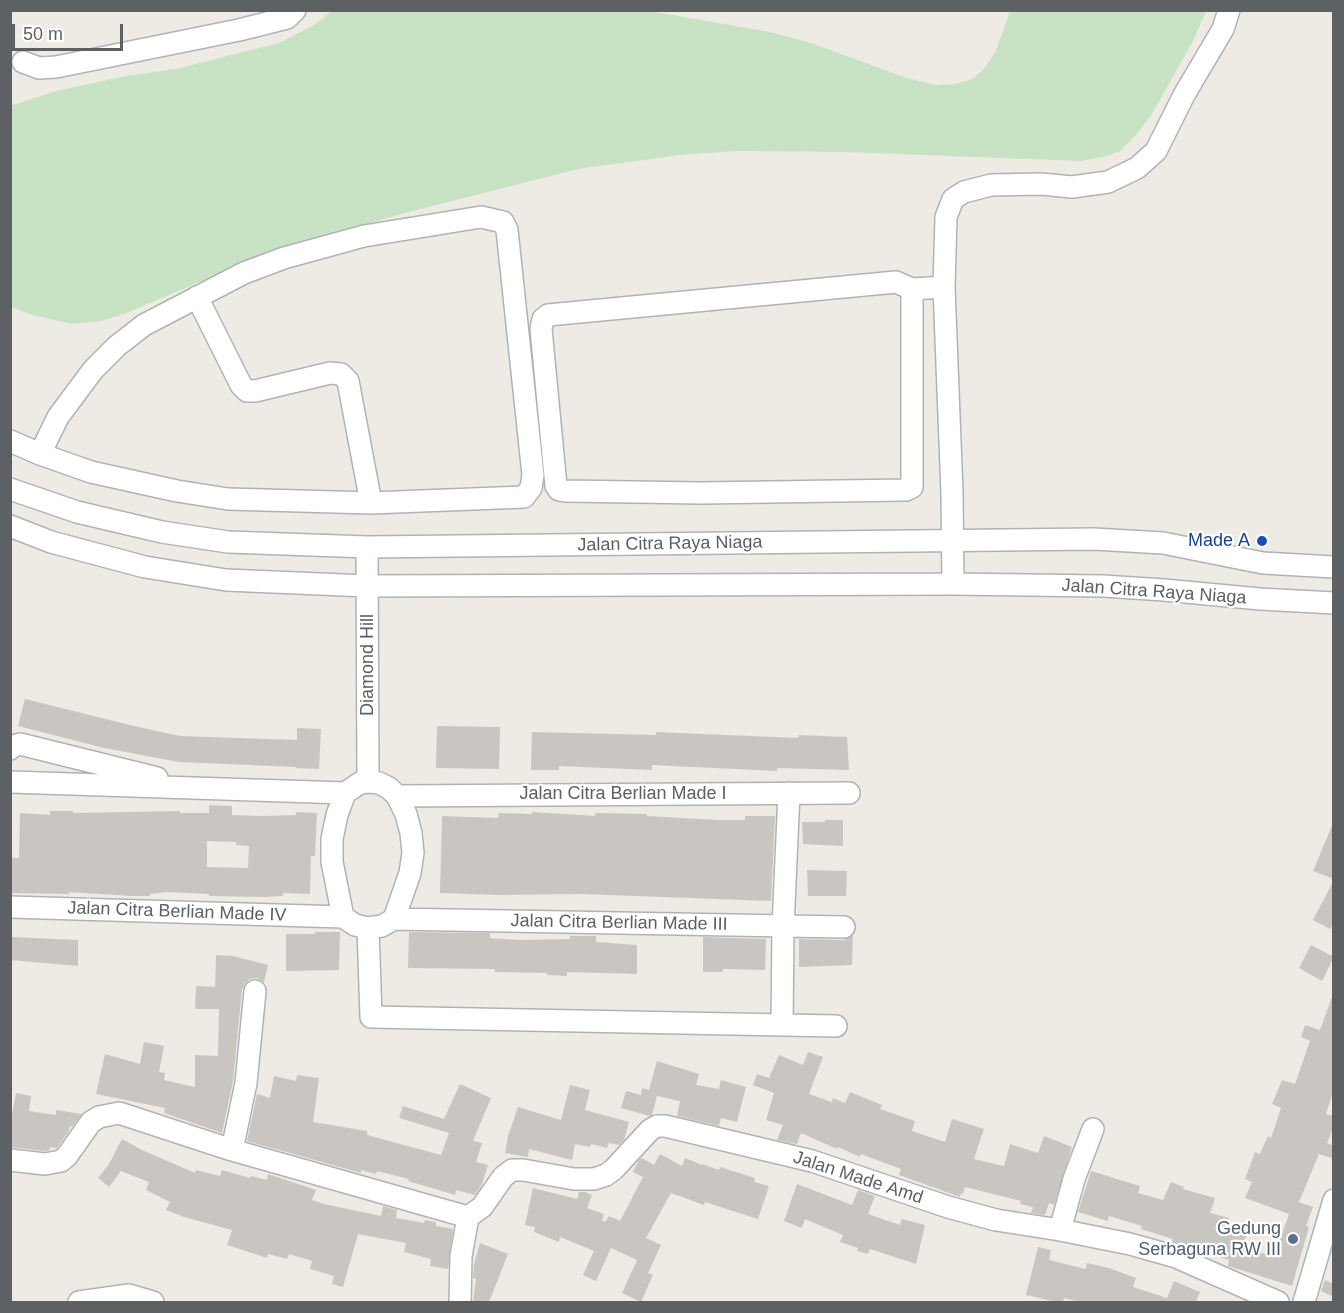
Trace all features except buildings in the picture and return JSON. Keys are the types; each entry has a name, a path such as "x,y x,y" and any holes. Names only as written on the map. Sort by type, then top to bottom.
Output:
{"street":[{"path":"23,62 39,68 56,67 239,30 287,18 295,10"},
{"path":"953,584 944,287 946,217 953,200 964,192 991,185 1041,183 1072,187 1108,182 1137,168 1155,151 1223,28 1229,10"},
{"path":"10,441 40,454 91,472 228,499 371,503 525,497 531,488 532,463 507,230 503,222 480,217 364,236 284,258 244,273 144,325 117,346 93,370 58,417 40,454"},
{"path":"912,289 912,487 906,490 702,493 565,491 559,490 556,486 541,329 543,319 549,315 897,282 912,289 944,287"},
{"path":"197,297 241,385 247,390 255,391 330,373 340,374 348,381 371,503"},
{"name":"Jalan Citra Raya Niaga","path":"10,489 77,512 173,534 228,542 367,547 1094,539 1163,543 1263,563 1334,567"},
{"name":"Jalan Citra Raya Niaga","path":"10,526 51,542 145,567 226,579 367,586 953,584 1103,586 1334,603"},
{"name":"Diamond Hill","path":"367,547 368,782"},
{"path":"10,749 20,744 198,788"},
{"path":"10,782 345,793 360,783 379,783 389,788 397,796 406,814 413,853 410,873 394,919 382,926 368,928 355,925 343,916 332,862 332,850 337,815 345,793"},
{"path":"782,1025 783,927 789,793"},
{"name":"Jalan Citra Berlian Made I","path":"397,796 849,793"},
{"name":"Jalan Citra Berlian Made IV","path":"10,907 343,916"},
{"name":"Jalan Citra Berlian Made III","path":"394,919 844,927"},
{"path":"368,928 371,1017 836,1026"},
{"path":"232,1150 246,1083 255,991"},
{"path":"10,1160 45,1164 61,1161 91,1122 99,1117 119,1113 232,1150 468,1217 461,1256 460,1302"},
{"name":"Jalan Made Amd","path":"468,1217 482,1207 503,1177 513,1170 574,1179 594,1179 614,1169 650,1130 657,1126 665,1126 812,1161 948,1207 996,1220 1130,1244 1176,1257 1278,1302"},
{"path":"1060,1230 1074,1179 1094,1129"},
{"path":"1304,1302 1332,1206"},
{"path":"79,1302 129,1295 153,1302"}],"green space":[{"path":"332,11 649,11 770,32 811,43 907,78 936,85 956,84 972,79 982,71 995,53 1010,11 1206,11 1193,41 1152,114 1120,151 1104,157 1080,161 845,152 737,151 680,155 578,169 405,213 275,250 124,314 101,321 72,324 32,315 11,307 10,106 56,91 126,76 176,69 279,43 314,25"}],"place":[{"name":"Made A","path":"1262,541"},
{"name":"Gedung Serbaguna RW III","path":"1293,1239"}]}
